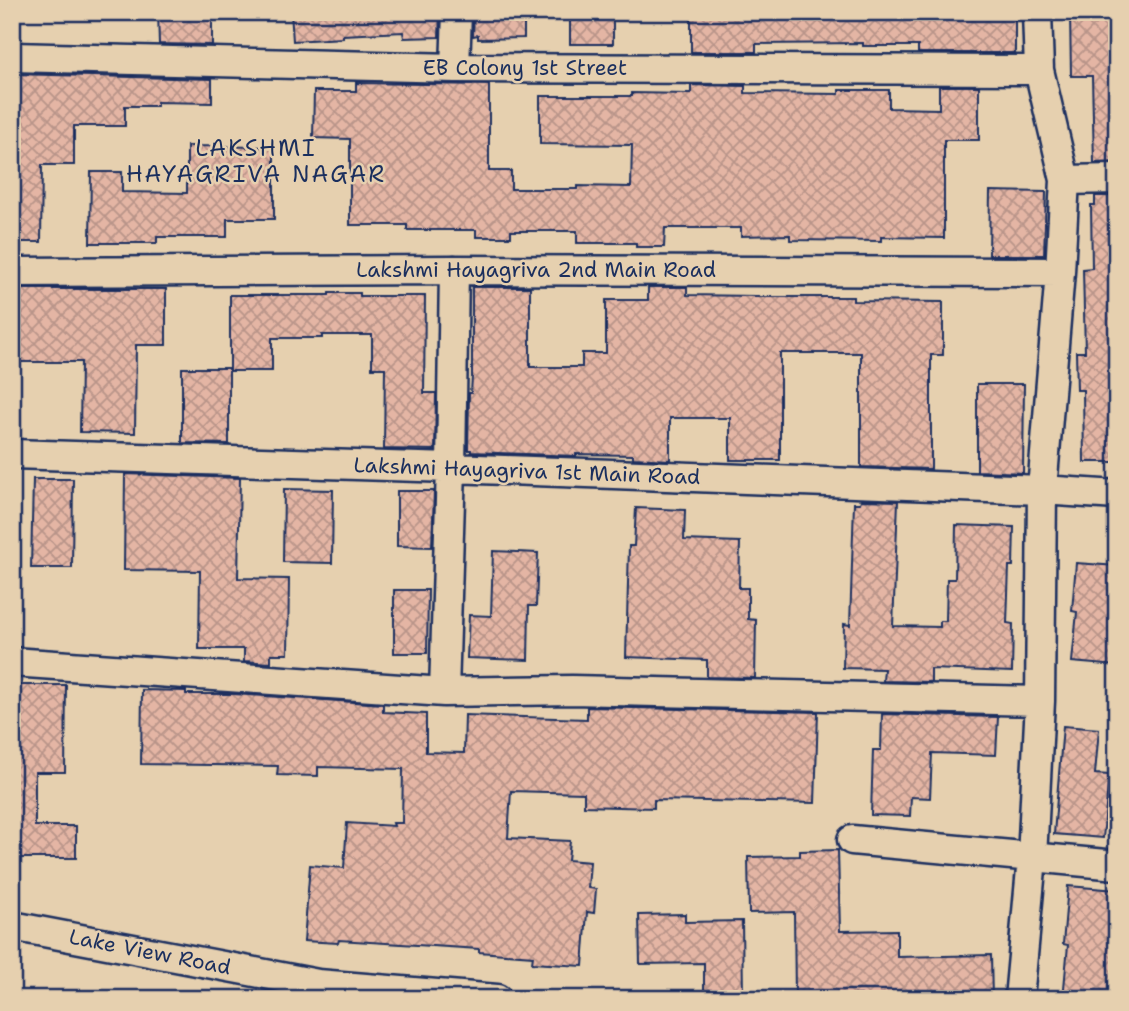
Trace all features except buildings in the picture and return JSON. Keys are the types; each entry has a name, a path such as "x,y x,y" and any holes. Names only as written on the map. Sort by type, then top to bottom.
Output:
{"street":[{"path":"455,68 457,12"},
{"path":"1018,999 1032,858 1040,701 1042,490 1065,180 1039,70 1037,12"},
{"name":"EB Colony 1st Street","path":"12,57 455,68 1039,70"},
{"path":"1065,180 1117,179"},
{"path":"444,692 454,270"},
{"name":"Lakshmi Hayagriva 2nd Main Road","path":"12,272 1060,272"},
{"name":"Lakshmi Hayagriva 1st Main Road","path":"12,454 451,468 1117,495"},
{"path":"12,662 444,692 586,690 1040,701"},
{"path":"852,840 1117,865"},
{"name":"Lake View Road","path":"12,926 318,984 497,999"}],"district":[{"name":"LAKSHMI HAYAGRIVA NAGAR","path":"256,161"}]}
